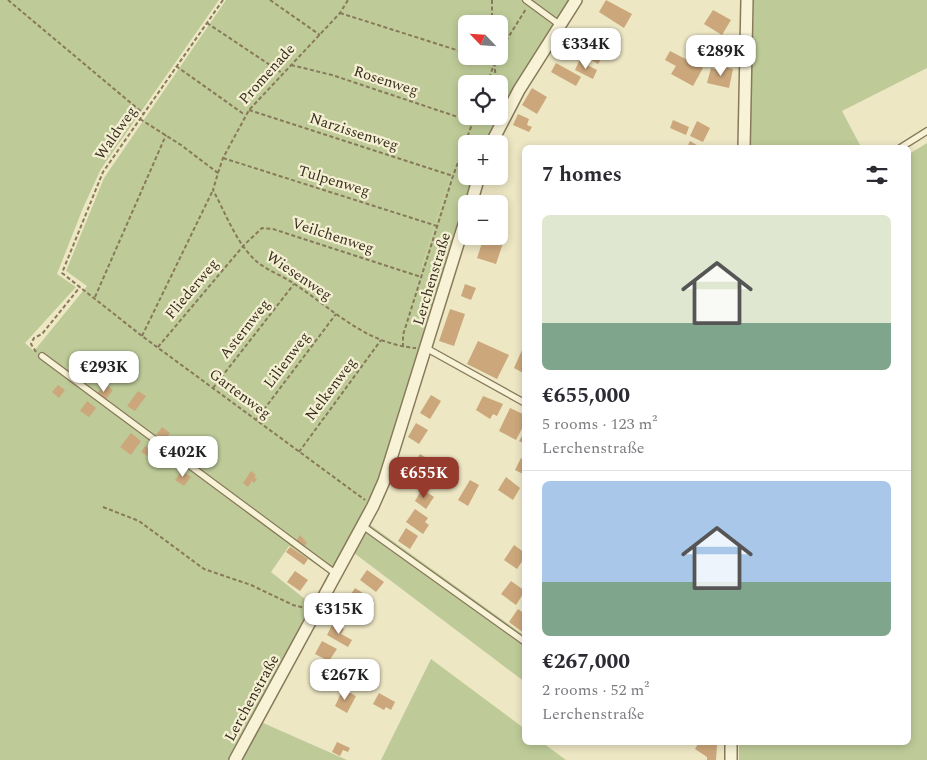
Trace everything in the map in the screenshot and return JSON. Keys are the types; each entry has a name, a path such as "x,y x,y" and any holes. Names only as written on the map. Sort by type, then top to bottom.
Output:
{"street":[{"path":"496,135 520,90 576,0"},
{"path":"744,145 747,0"},
{"name":"Lerchenstraße","path":"235,760 363,526 384,481 458,244"},
{"path":"731,745 731,760"}],"lane":[{"path":"528,1 560,25"},
{"path":"905,145 927,131"},
{"name":"Lerchenstraße","path":"426,348 522,401"},
{"path":"42,356 336,574"},
{"path":"363,526 522,640"}],"path":[{"path":"8,0 144,114"},
{"name":"Waldweg","path":"80,287 62,273 103,172 223,0"},
{"path":"270,0 320,35"},
{"name":"Promenade","path":"218,173 223,158 245,115 282,73 340,13 348,0"},
{"path":"492,0 492,15"},
{"path":"508,36 528,1"},
{"path":"340,13 458,50"},
{"path":"207,22 282,73"},
{"name":"Rosenweg","path":"290,65 332,75 458,117"},
{"path":"176,66 245,115"},
{"name":"Narzissenweg","path":"249,110 453,176"},
{"path":"140,119 166,135 218,173 213,190 142,336"},
{"path":"403,346 403,335 421,276 453,176 472,125"},
{"path":"95,297 166,135"},
{"name":"Tulpenweg","path":"223,158 437,226"},
{"name":"Wiesenweg","path":"213,190 254,259 294,284 359,330 381,340 403,346 426,348"},
{"name":"Veilchenweg","path":"244,245 262,228 273,229 421,276"},
{"name":"Fliederweg","path":"158,347 244,245"},
{"name":"Asternweg","path":"213,388 294,284"},
{"path":"42,356 34,351 31,344 34,338 42,334 80,287"},
{"name":"Gartenweg","path":"80,287 142,336 373,506"},
{"name":"Lilienweg","path":"256,420 336,314"},
{"name":"Nelkenweg","path":"299,452 381,340"},
{"path":"104,507 139,521 204,569 251,585 293,605 316,611"}],"green space":[{"path":"0,0 219,0 101,169 83,208 57,274 76,287 25,343 34,351 87,286 66,271 104,178 226,0 571,0 508,108 508,75 458,75 458,125 498,125 492,135 458,135 458,154 422,267 458,154 458,185 473,185 470,195 458,195 458,233 381,478 333,576 289,546 271,572 315,607 231,760 0,760"},
{"path":"754,0 927,0 927,68 842,111 860,145 750,145"},
{"path":"927,143 927,760 739,760 739,745 911,745 911,153"},
{"path":"369,524 522,634 522,680 354,553"},
{"path":"431,659 522,727 522,745 546,745 566,760 381,760"},
{"path":"261,722 347,760 239,760"}],"building":[{"path":"606,0 632,14 624,28 599,12"},
{"path":"713,10 731,20 722,35 704,24"},
{"path":"594,43 606,51 598,64 586,57"},
{"path":"670,51 703,68 693,86 671,74 676,66 665,60"},
{"path":"579,61 597,70 593,79 575,70"},
{"path":"556,63 581,77 576,86 551,72"},
{"path":"719,66 733,69 729,88 707,83 711,68 718,70"},
{"path":"532,88 547,97 537,114 522,105"},
{"path":"518,114 529,119 527,125 532,127 529,132 513,125"},
{"path":"673,120 689,127 686,135 670,128"},
{"path":"697,121 710,128 703,142 690,136"},
{"path":"690,141 697,145 688,145"},
{"path":"481,245 502,245 496,264 477,258"},
{"path":"465,284 476,288 471,300 461,296"},
{"path":"450,309 465,314 454,346 439,341"},
{"path":"478,341 509,355 497,379 467,364"},
{"path":"522,350 522,372 514,368"},
{"path":"105,384 113,390 104,402 96,395"},
{"path":"58,385 65,390 59,398 52,392"},
{"path":"138,391 146,396 135,411 127,406"},
{"path":"431,395 441,401 430,419 420,413"},
{"path":"483,396 503,404 497,416 493,414 490,419 476,410"},
{"path":"87,401 96,408 89,417 80,411"},
{"path":"510,408 522,414 522,429 516,440 499,431"},
{"path":"416,423 428,430 419,444 408,437"},
{"path":"162,427 170,433 162,444 154,438"},
{"path":"131,433 141,441 131,455 120,447"},
{"path":"145,446 153,451 149,457 141,452"},
{"path":"420,454 438,465 431,477 413,466"},
{"path":"521,458 522,474 515,470"},
{"path":"182,471 191,477 184,486 175,480"},
{"path":"251,471 256,475 254,477 257,479 254,483 252,481 248,487 243,483"},
{"path":"506,477 520,488 513,500 498,490"},
{"path":"470,480 479,485 468,506 458,500"},
{"path":"422,489 434,497 426,509 415,501"},
{"path":"415,509 428,518 425,522 429,525 423,534 406,522"},
{"path":"406,528 418,536 410,549 398,541"},
{"path":"300,535 307,543 303,548 296,541"},
{"path":"514,545 522,551 522,562 517,569 504,560"},
{"path":"290,547 308,559 304,565 286,552"},
{"path":"367,570 384,582 376,592 360,580"},
{"path":"295,571 308,580 300,591 287,582"},
{"path":"511,581 522,589 522,596 516,605 501,594"},
{"path":"355,588 374,600 369,606 362,602 360,605 349,597"},
{"path":"518,609 522,612 522,632 509,622"},
{"path":"333,623 344,629 341,634 352,640 348,647 327,635"},
{"path":"322,641 337,649 329,661 315,654"},
{"path":"316,660 324,665 320,672 311,667"},
{"path":"343,689 356,696 347,713 335,706"},
{"path":"379,693 395,702 391,710 386,707 384,710 373,704"},
{"path":"337,742 350,748 348,752 343,750 340,756 332,752"},
{"path":"697,745 717,745 716,760 707,760 707,757 695,749"}]}
